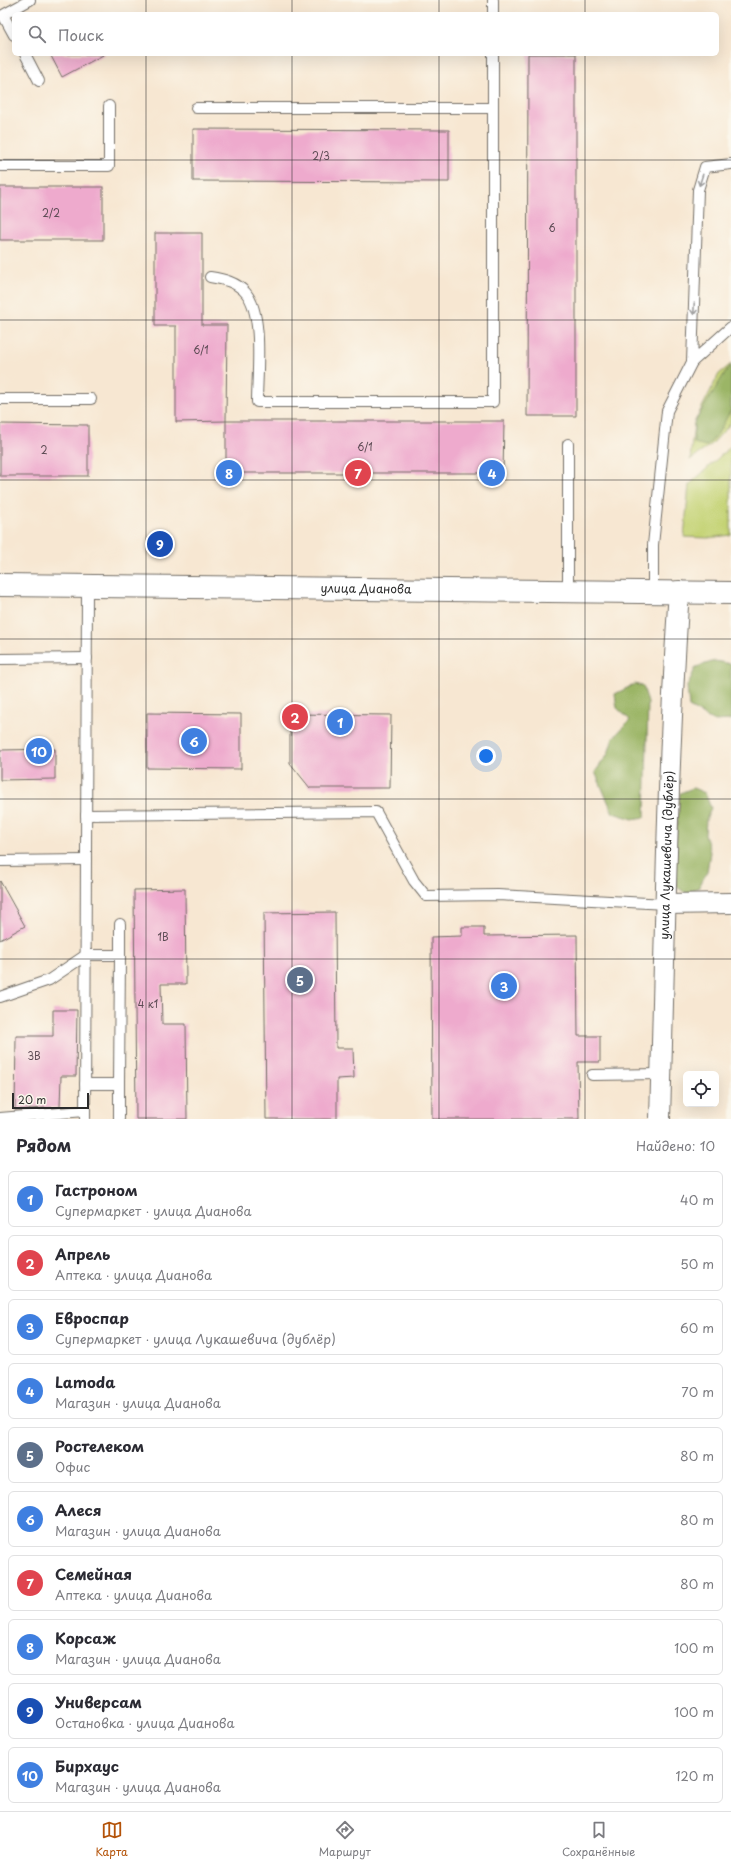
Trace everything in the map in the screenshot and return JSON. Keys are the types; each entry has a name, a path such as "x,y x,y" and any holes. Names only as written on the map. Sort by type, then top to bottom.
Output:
{"main road":[{"name":"улица Дианова","path":"0,585 679,591 731,593"}],"street":[{"name":"улица Лукашевича (дублёр)","path":"660,1119 675,649 679,591"},
{"path":"666,904 731,903"}],"lane":[{"path":"12,31 3,15 30,0"},
{"path":"493,0 493,12"},
{"path":"26,56 39,80"},
{"path":"210,277 231,281 246,292 255,307 257,327 257,402 493,402 493,56"},
{"path":"0,166 109,166 109,106"},
{"path":"196,108 493,108"},
{"path":"692,362 698,190 705,168 731,164"},
{"path":"653,591 652,545 667,411 692,362 731,327"},
{"path":"0,398 91,399"},
{"path":"568,444 568,590"},
{"path":"0,1118 85,1115 87,586"},
{"path":"0,659 87,658"},
{"path":"86,815 376,812 414,881 426,896 498,895 666,904"},
{"path":"0,861 86,860"},
{"path":"119,1119 120,924"},
{"path":"0,997 49,980 86,955 120,955"},
{"path":"592,1075 661,1074"},
{"path":"85,1084 119,1084"}],"green space":[{"path":"731,364 731,423 711,445 690,460 694,423 719,374"},
{"path":"731,366 731,410 717,435 707,446 694,443 694,423 728,368"},
{"path":"731,446 731,535 708,538 684,537 689,485"},
{"path":"715,661 731,664 731,720 714,721 689,707 687,686 696,667"},
{"path":"635,684 643,686 648,703 645,817 633,819 613,813 595,772 608,754 613,738 630,720 617,708 615,694"},
{"path":"693,788 705,793 711,808 706,820 705,834 710,852 707,872 699,887 687,894 677,887 673,868 680,793"}],"building":[{"path":"51,56 101,56 62,77"},
{"path":"528,56 576,56 576,416 527,416"},
{"path":"193,129 449,130 449,182 193,181"},
{"path":"0,187 103,187 103,240 0,240"},
{"path":"155,233 202,233 202,325 227,325 226,421 176,422 176,326 155,326"},
{"path":"226,421 504,421 503,473 226,473"},
{"path":"0,424 88,425 88,476 0,476"},
{"path":"147,713 241,714 241,769 147,768"},
{"path":"290,714 391,715 390,788 310,788 290,763"},
{"path":"55,749 55,779 0,780 0,750"},
{"path":"0,881 25,926 0,940"},
{"path":"185,889 186,984 161,984 162,1024 186,1024 187,1119 136,1119 134,890"},
{"path":"335,912 336,1048 353,1048 354,1078 337,1079 337,1119 266,1119 264,913"},
{"path":"462,927 484,927 484,936 577,935 578,1036 600,1036 600,1062 578,1062 579,1119 432,1119 431,937 462,936"},
{"path":"53,1010 77,1010 76,1076 61,1076 60,1107 15,1110 16,1036 53,1036"}],"place":[{"name":"Корсаж","path":"229,473"},
{"name":"Семейная","path":"358,473"},
{"name":"Lamoda","path":"492,473"},
{"name":"Универсам","path":"160,544"},
{"name":"Апрель","path":"295,717"},
{"name":"Гастроном","path":"340,722"},
{"name":"Алеся","path":"194,741"},
{"name":"Бирхаус","path":"39,751"},
{"name":"Ростелеком","path":"300,980"},
{"name":"Евроспар","path":"504,986"}]}
